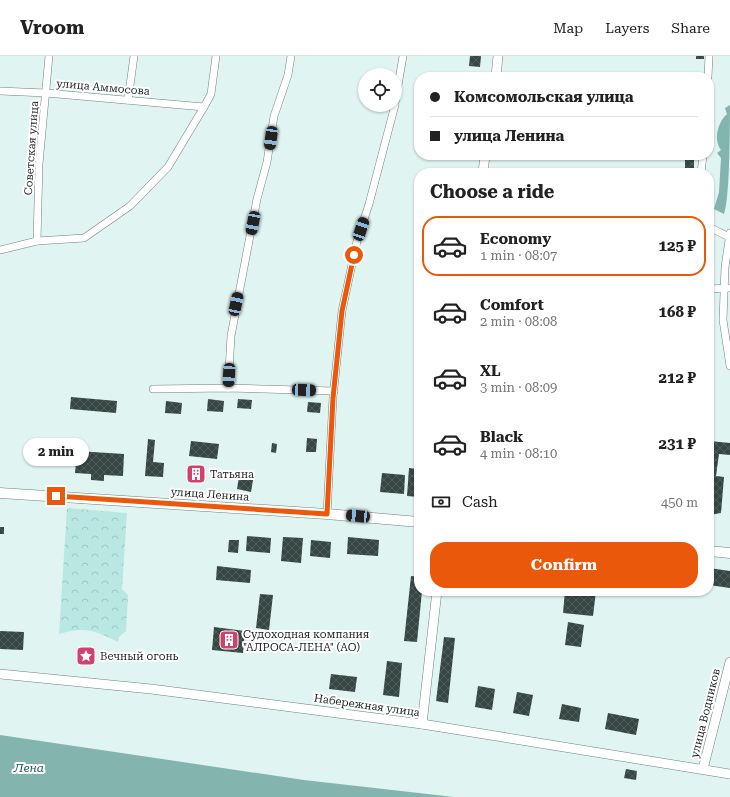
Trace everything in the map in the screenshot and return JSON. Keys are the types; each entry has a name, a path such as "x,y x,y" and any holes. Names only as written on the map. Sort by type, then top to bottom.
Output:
{"main road":[{"name":"улица Ленина","path":"0,493 327,514 414,522"},
{"path":"714,551 730,553"}],"street":[{"name":"Советская улица","path":"37,241 39,164 49,56"},
{"path":"128,100 134,56"},
{"path":"0,250 37,241 84,238 130,206 168,167 204,107 211,94 216,56"},
{"path":"228,388 231,336 236,304 257,200 267,162 274,116 288,74 291,56"},
{"path":"401,68 403,56"},
{"path":"496,72 498,56"},
{"path":"708,72 710,56"},
{"name":"улица Аммосова","path":"0,90 204,107"},
{"path":"327,514 334,391 342,311 357,241 369,204 393,112"},
{"path":"714,229 730,235 724,267 728,288 723,320 730,366"},
{"path":"714,288 728,288"},
{"path":"153,389 228,388 334,391"},
{"path":"422,724 436,596"},
{"name":"улица Водников","path":"704,769 730,662"},
{"name":"Набережная улица","path":"0,674 145,688 422,724 730,774"}],"green space":[{"path":"67,508 127,513 122,589 128,595 126,631 119,637 118,642 103,635 83,630 59,634"}],"water":[{"path":"730,105 729,179 724,214 714,209 719,192 721,158 717,153 721,150 717,141 717,136 721,121 727,114 725,108"},
{"name":"Лена","path":"0,735 304,780 454,797 0,797"}],"building":[{"path":"470,56 481,56 480,67 469,66"},
{"path":"696,56 704,56 704,59 696,59"},
{"path":"685,160 694,160 694,168 685,168"},
{"path":"71,397 117,401 116,413 70,409"},
{"path":"208,399 224,401 223,412 207,411"},
{"path":"238,399 252,400 251,409 237,408"},
{"path":"166,401 182,403 181,414 165,413"},
{"path":"308,402 321,403 320,413 307,412"},
{"path":"307,438 317,439 316,452 306,452"},
{"path":"148,439 155,440 153,462 164,463 163,477 145,476"},
{"path":"191,441 219,444 217,459 189,456"},
{"path":"714,441 730,443 730,455 719,454 716,476 724,477 721,513 714,514"},
{"path":"272,443 277,444 276,453 271,452"},
{"path":"77,451 124,454 123,476 104,475 104,481 91,480 91,474 75,473"},
{"name":"Татьяна","path":"189,467 204,468 203,482 188,481"},
{"path":"409,468 414,468 414,497 407,496"},
{"path":"382,473 405,475 404,494 380,492"},
{"path":"239,477 253,480 251,492 237,489"},
{"path":"0,527 4,527 4,534 0,534"},
{"path":"247,536 271,538 270,553 246,551"},
{"path":"283,537 303,538 301,563 281,561"},
{"path":"348,537 379,540 378,556 347,554"},
{"path":"229,540 239,540 238,553 228,552"},
{"path":"311,540 331,542 330,558 310,556"},
{"path":"217,566 251,570 250,583 216,580"},
{"path":"714,569 730,571 730,588 714,586"},
{"path":"411,576 414,576 414,596 422,596 417,642 404,641"},
{"path":"260,594 273,595 269,630 256,628"},
{"path":"565,596 595,596 593,616 563,613"},
{"path":"568,622 584,625 581,647 565,645"},
{"name":"Судоходная компания \"АЛРОСА-ЛЕНА\" (АО)","path":"214,627 245,631 243,653 212,650"},
{"path":"0,631 24,632 23,650 0,649"},
{"path":"444,637 455,638 448,703 436,701"},
{"path":"387,661 402,663 399,697 383,695"},
{"path":"331,674 357,677 355,692 329,689"},
{"path":"478,686 495,689 492,710 475,707"},
{"path":"517,692 533,695 529,716 513,713"},
{"path":"562,704 581,708 579,722 559,719"},
{"path":"608,713 639,719 636,735 605,729"},
{"path":"626,769 637,771 636,780 624,778"}],"place":[{"name":"Татьяна","path":"196,474"},
{"name":"Судоходная компания \"АЛРОСА-ЛЕНА\" (АО)","path":"229,640"},
{"name":"Вечный огонь","path":"86,656"}],"route":[{"path":"56,496 327,514 333,398 342,311 354,255"}]}
